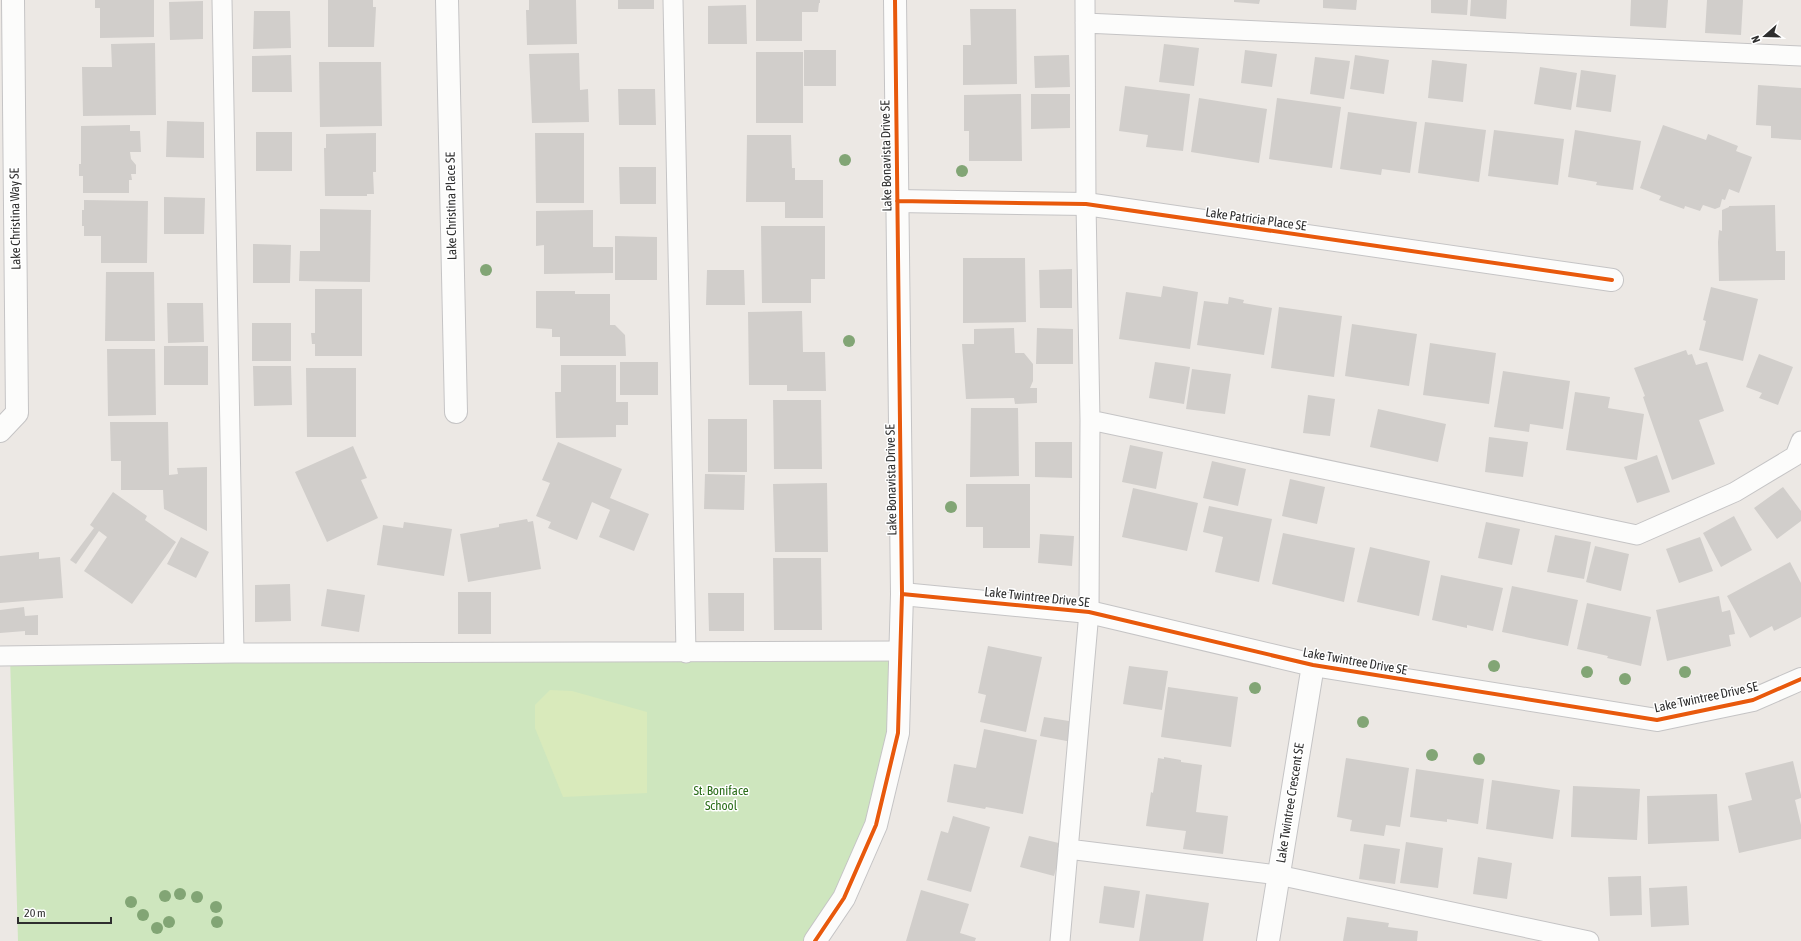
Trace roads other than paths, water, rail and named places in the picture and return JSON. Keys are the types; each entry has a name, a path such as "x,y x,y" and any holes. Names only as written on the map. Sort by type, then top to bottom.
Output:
{"street":[{"name":"Lake Christina Way SE","path":"0,431 17,413 13,0"},
{"name":"Lake Christina Place SE","path":"447,0 456,412"},
{"name":"Lake Bonavista Drive SE","path":"815,941 844,898 876,825 898,733 902,594 896,201 895,0"},
{"name":"Lake Patricia Place SE","path":"896,201 1086,204 1612,280"},
{"name":"Lake Twintree Drive SE","path":"902,594 1089,612 1313,665 1657,720 1754,700 1801,679"},
{"name":"Lake Twintree Crescent SE","path":"1268,941 1313,665"}],"lane":[{"path":"222,0 234,654"},
{"path":"673,0 686,653"},
{"path":"1060,941 1089,612 1090,420 1086,204 1085,0"},
{"path":"1085,23 1801,56"},
{"path":"1090,420 1637,535 1735,492 1795,456 1801,441"},
{"path":"0,656 901,651"},
{"path":"1068,849 1278,876 1589,941"}],"park label":[{"name":"St. Boniface School","path":"721,798"}]}
